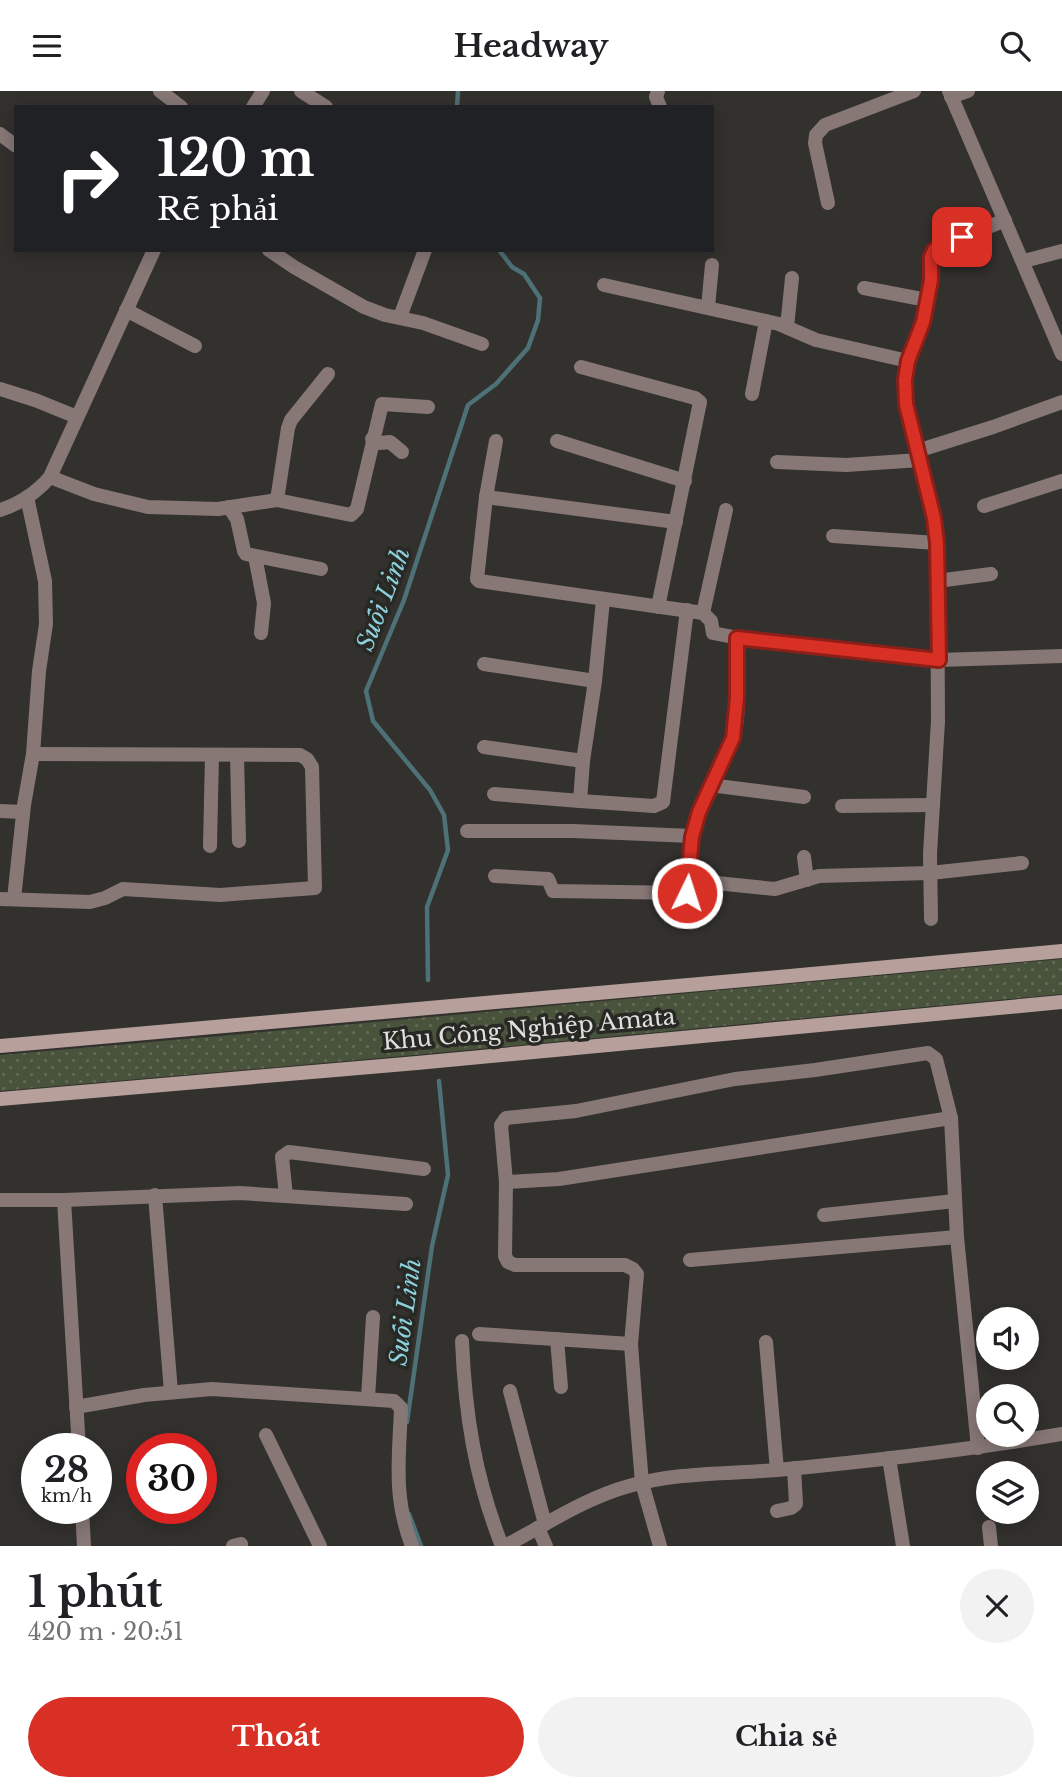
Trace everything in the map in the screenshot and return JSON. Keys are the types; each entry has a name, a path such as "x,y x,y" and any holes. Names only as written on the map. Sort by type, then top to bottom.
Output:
{"street":[{"path":"160,91 178,105"},
{"path":"301,91 323,105"},
{"path":"828,203 815,143 816,135 825,125 914,91"},
{"path":"968,91 950,94 1062,354"},
{"path":"931,919 930,873 939,721 937,543 934,518 905,390 908,361 923,322 934,250 1004,220"},
{"path":"1024,261 1062,251"},
{"path":"0,510 27,497 50,477 153,252"},
{"path":"272,252 364,307 482,344"},
{"path":"400,317 424,252"},
{"path":"708,307 712,265"},
{"path":"787,327 792,278"},
{"path":"604,285 766,321 816,339 908,361"},
{"path":"864,288 928,300"},
{"path":"126,310 195,346"},
{"path":"752,394 766,321"},
{"path":"581,367 699,400 699,411 658,607"},
{"path":"277,501 291,420 328,374"},
{"path":"0,389 77,417"},
{"path":"776,462 846,465 918,455 1062,402"},
{"path":"50,477 94,494 148,507 229,507 277,501 351,515 355,512 382,404 428,407"},
{"path":"372,439 380,443 390,442 402,451"},
{"path":"496,441 486,497 478,581 703,613 710,621 713,633 737,638 939,660 1062,656"},
{"path":"557,442 685,481"},
{"path":"984,506 1062,481"},
{"path":"27,497 45,581 46,624 39,671 33,754 7,899 90,902 122,889 220,895 315,888 312,767 307,759 300,755 33,754"},
{"path":"486,497 676,522"},
{"path":"229,507 237,519 244,551 255,556 321,569"},
{"path":"703,613 726,510"},
{"path":"833,536 937,543"},
{"path":"255,556 265,611 261,633"},
{"path":"937,581 991,574"},
{"path":"580,801 603,600"},
{"path":"494,794 654,806 663,803 687,610"},
{"path":"687,891 692,837 699,812 733,738 737,698 737,638"},
{"path":"484,664 595,681"},
{"path":"484,747 583,761"},
{"path":"210,846 212,755"},
{"path":"237,755 239,841"},
{"path":"710,785 804,797"},
{"path":"895,797 933,802"},
{"path":"842,806 933,802"},
{"path":"0,811 23,812"},
{"path":"467,831 573,831 692,837"},
{"path":"804,857 807,880"},
{"path":"495,876 548,879 553,891 775,889 819,876 930,873 1022,863"},
{"name":"Khu Công Nghiệp Amata","path":"0,1046 423,1011 672,985 1062,951"},
{"name":"Khu Công Nghiệp Amata","path":"0,1099 1062,1002"},
{"path":"660,1546 642,1482 631,1344 638,1274 625,1265 515,1265 508,1262 505,1256 506,1182 501,1125 506,1118 576,1111 735,1079 928,1053 936,1059 951,1118 957,1237 978,1448"},
{"path":"506,1182 559,1179 951,1118"},
{"path":"286,1196 282,1157 289,1152 424,1169"},
{"path":"0,1200 240,1193 406,1204"},
{"path":"155,1195 171,1392"},
{"path":"64,1200 78,1433"},
{"path":"824,1215 955,1201"},
{"path":"690,1260 957,1237"},
{"path":"368,1398 373,1317"},
{"path":"480,1334 631,1344"},
{"path":"557,1339 561,1387"},
{"path":"462,1341 473,1455 489,1515 503,1546 591,1501 642,1482 978,1448 1062,1434"},
{"path":"766,1342 777,1470"},
{"path":"76,1407 171,1392 212,1389 394,1401 401,1408 399,1501 412,1546"},
{"path":"510,1391 546,1546"},
{"path":"266,1435 320,1546"},
{"path":"888,1458 904,1546"},
{"path":"777,1511 796,1504 794,1468"},
{"path":"82,1524 83,1546"},
{"path":"989,1527 991,1546"}],"green space":[{"path":"1062,959 1062,994 0,1091 0,1055"}],"waterway":[{"name":"Suối Linh","path":"457,105 458,91"},
{"name":"Suối Linh","path":"428,980 427,907 448,850 444,815 430,790 373,721 366,691 404,600 468,405 496,384 528,348 538,320 540,298 524,274 512,267 501,252"},
{"name":"Suối Linh","path":"407,1422 432,1246 448,1175 439,1081"},
{"name":"Suối Linh","path":"409,1514 421,1546"}],"route":[{"path":"687,893 692,837 699,812 735,731 737,638 939,660 937,543 934,518 906,404 905,380 908,361 923,322 931,280 931,257 934,250 962,237"}]}
